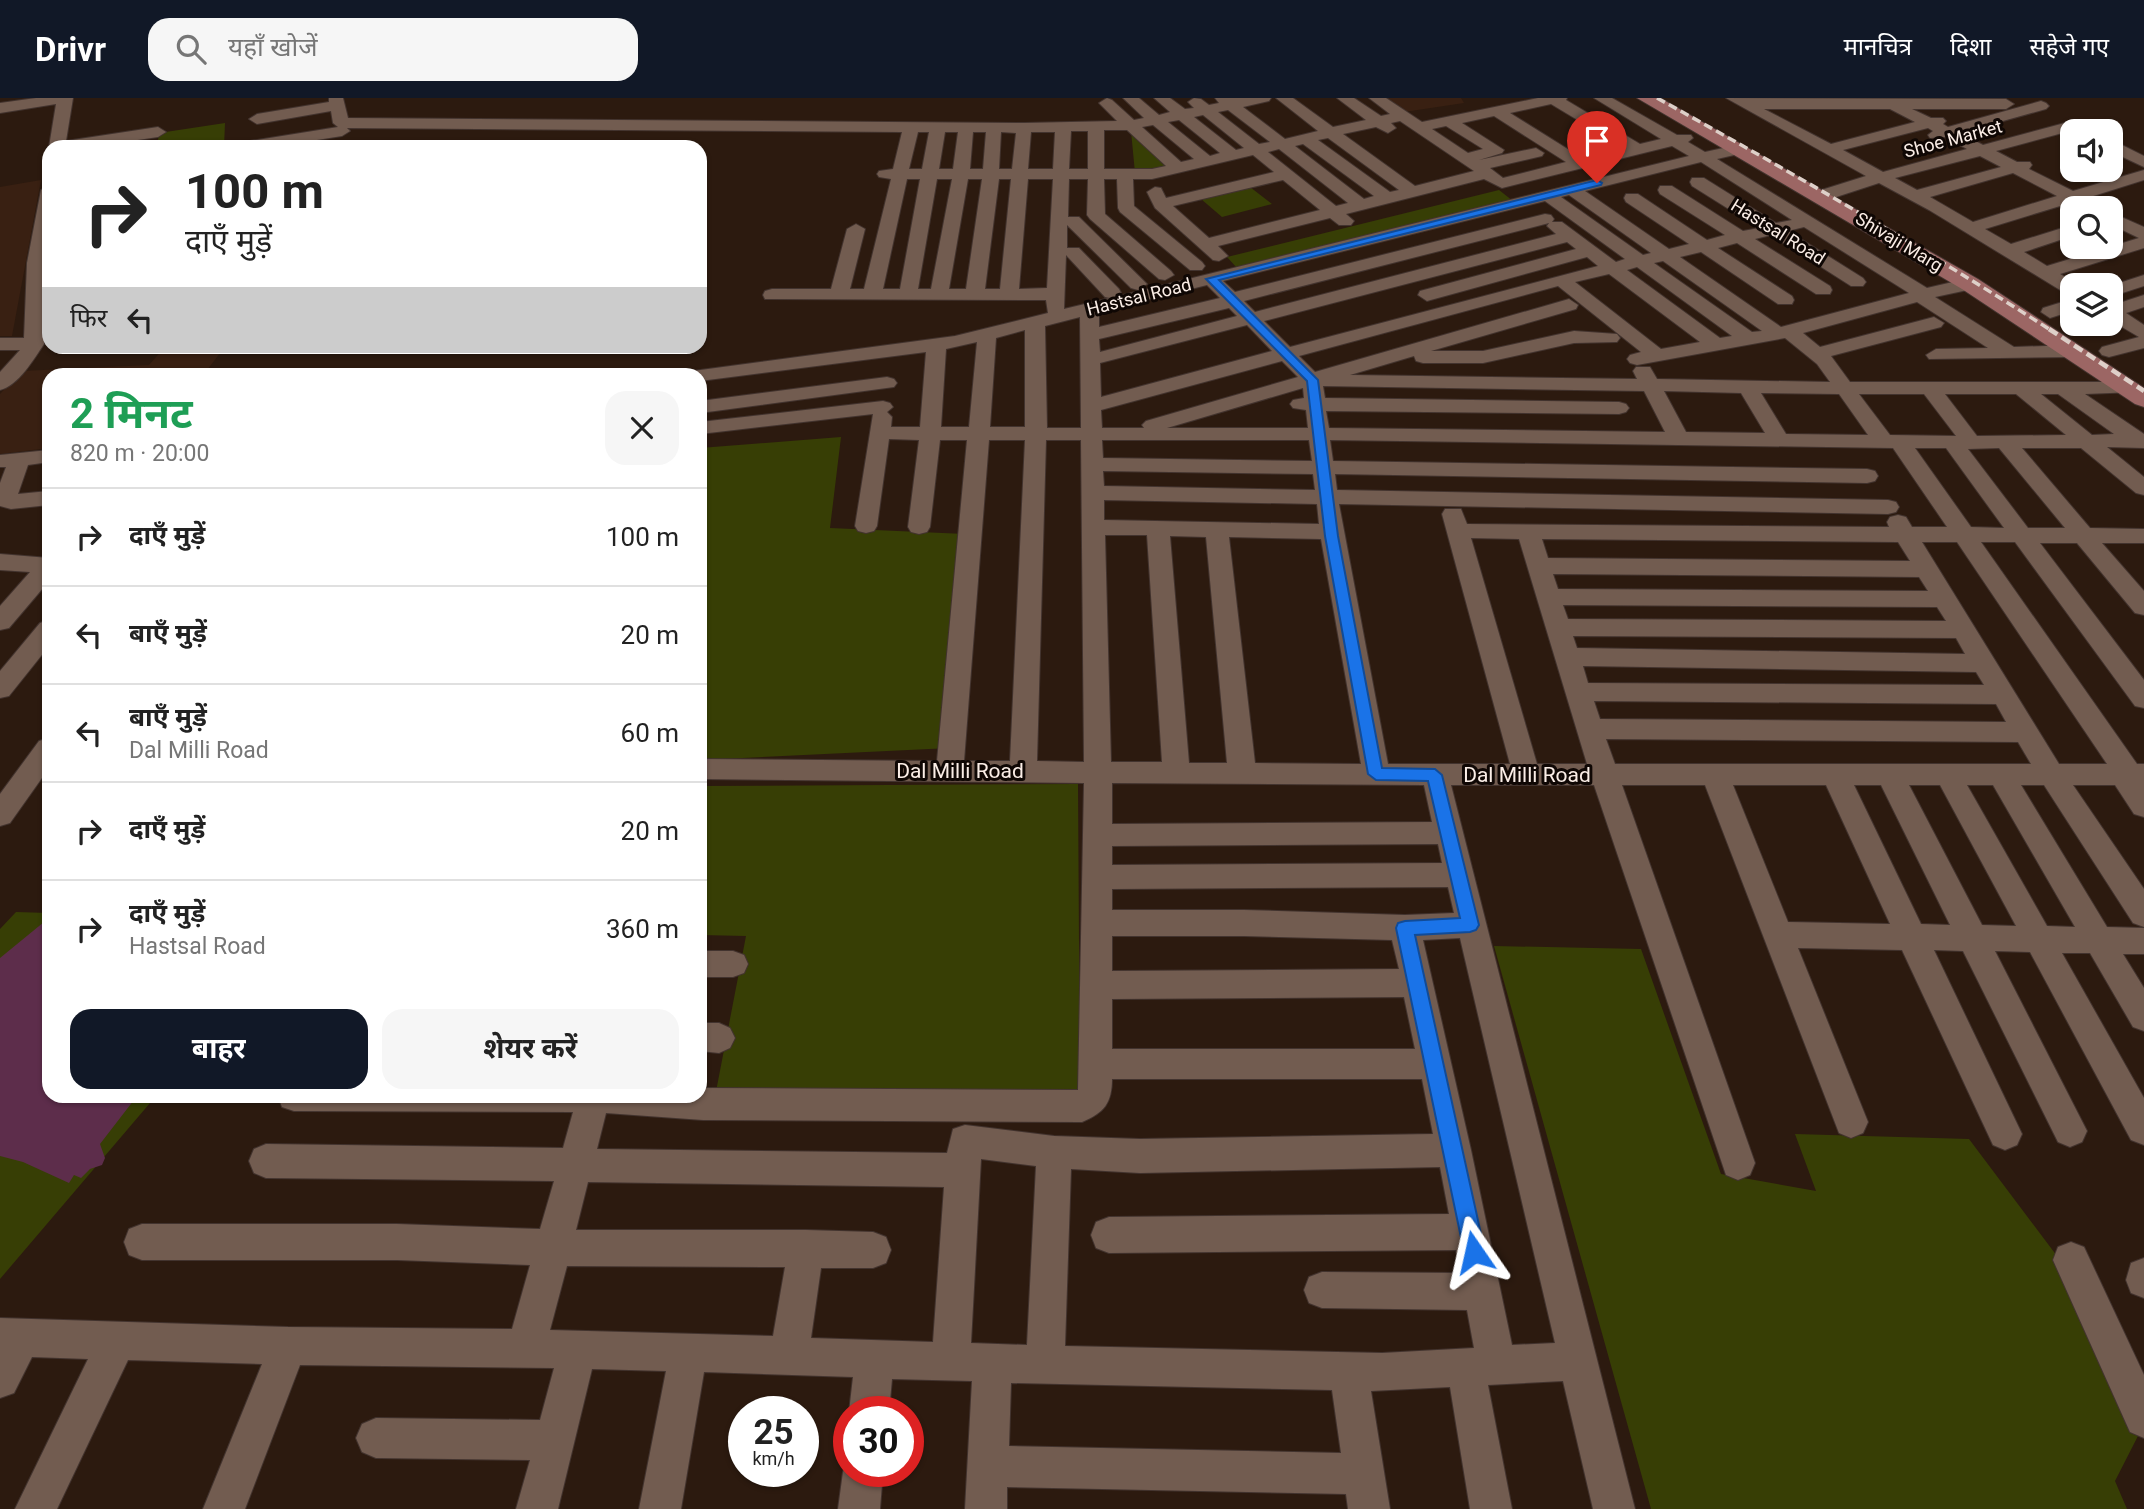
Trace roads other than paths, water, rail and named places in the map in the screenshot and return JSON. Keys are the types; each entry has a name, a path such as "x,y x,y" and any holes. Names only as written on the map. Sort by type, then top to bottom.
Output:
{"main road":[{"name":"Shivaji Marg","path":"1646,98 1737,150 1947,249 2109,351 2139,387"},
{"name":"Shivaji Marg","path":"1678,98 1830,192 2074,351 2139,387"}],"street":[{"path":"0,102 26,98"},
{"path":"0,108 65,98 58,140"},
{"path":"1130,98 1206,161"},
{"path":"1161,98 1232,155"},
{"path":"1191,98 1350,225"},
{"path":"1283,98 1412,192"},
{"path":"1344,98 1400,137"},
{"path":"1376,98 1504,185 1545,219 1717,345"},
{"path":"1578,98 1658,145"},
{"path":"1601,98 1703,156 1891,273 1915,296 1934,323 1978,354"},
{"path":"297,140 342,134 911,127 1096,126 1126,129 1206,110 1227,101 1257,99 1387,198"},
{"path":"1227,101 1362,205"},
{"path":"1419,127 1479,116 1535,101 1638,150"},
{"path":"1535,101 1618,155"},
{"path":"1535,101 1598,159"},
{"path":"1738,101 2006,104 2032,101 2065,119"},
{"path":"1738,101 1917,195 2060,282"},
{"path":"1849,159 1946,132 2032,101"},
{"path":"257,119 336,102 342,134"},
{"path":"1107,103 1126,129 1178,168"},
{"path":"1890,103 2066,196"},
{"path":"1786,125 1868,104"},
{"path":"1812,140 1965,104"},
{"path":"1830,149 2006,104"},
{"path":"1497,111 1580,164"},
{"path":"1335,113 1376,142"},
{"path":"1865,167 2058,115"},
{"path":"1156,192 1178,168 1403,116"},
{"path":"1479,116 1560,169"},
{"path":"1205,244 1463,180 1496,150 1449,121"},
{"path":"1096,126 1096,215 1165,275"},
{"path":"872,295 893,174 911,127"},
{"path":"908,295 938,127"},
{"path":"939,294 961,174 966,127"},
{"path":"975,294 991,174 994,127"},
{"path":"1009,294 1022,174 1024,128"},
{"path":"1023,772 1035,434 1050,312 1066,222 1061,175 1063,128"},
{"path":"104,140 158,132"},
{"name":"Shoe Market","path":"1830,192 2060,133"},
{"path":"772,295 1009,294 1050,312 1165,275 1204,272 1222,258 1598,159 1709,134"},
{"name":"Hastsal Road","path":"707,375 936,346 987,335 1050,312 1089,309 1204,272 1364,240 1703,156 1737,150"},
{"path":"1477,166 1536,153"},
{"path":"2123,153 2142,166"},
{"path":"1917,195 2040,161"},
{"path":"1066,222 1126,208 1156,192 1273,163"},
{"path":"1442,165 1463,180"},
{"path":"2123,168 2142,166"},
{"path":"2098,196 2142,166"},
{"path":"1126,208 1127,170"},
{"path":"893,174 1061,175 1127,170 1156,192 1189,230 1222,258"},
{"path":"1935,206 2058,170"},
{"path":"1417,171 1437,186"},
{"path":"1156,192 1287,174"},
{"path":"1597,207 1731,174"},
{"name":"Hastsal Road","path":"1698,182 1857,282"},
{"path":"1954,216 2068,182"},
{"path":"1571,189 1746,311 1818,354 1892,442 1961,534 2132,774 2144,806"},
{"path":"1666,190 1823,290"},
{"path":"2123,196 2144,191"},
{"path":"1547,195 1749,339"},
{"path":"1632,198 1785,300"},
{"path":"1189,230 1319,199"},
{"path":"1126,208 1204,272 1312,380 1321,435 1331,532 1376,774"},
{"path":"1971,228 2060,211"},
{"path":"1989,238 2060,214"},
{"path":"1090,335 1545,219"},
{"path":"1091,406 1613,267 1808,221"},
{"path":"1066,222 1139,284"},
{"path":"2045,273 2139,228"},
{"path":"839,295 856,229"},
{"path":"2009,251 2060,234"},
{"path":"1090,368 1256,326 1407,278 1571,236"},
{"path":"1364,240 1493,355"},
{"path":"1256,326 1426,294 1591,251"},
{"path":"2027,262 2060,251"},
{"path":"1073,252 1112,293"},
{"path":"2109,273 2144,261"},
{"path":"1746,311 1891,273"},
{"path":"0,384 34,344 42,276"},
{"path":"2123,287 2144,280"},
{"path":"1552,283 1569,305 1637,359 1679,440"},
{"path":"1552,283 1657,355"},
{"path":"1637,359 1783,332 1970,284"},
{"path":"1915,296 2010,353"},
{"path":"2123,308 2144,301"},
{"path":"1120,434 1569,305"},
{"path":"689,1103 1082,1105 1089,1103 1095,1094 1098,772 1089,309"},
{"path":"2050,312 2060,309"},
{"path":"2123,319 2144,332"},
{"path":"1818,354 1934,323"},
{"path":"950,771 987,335"},
{"path":"1396,356 1476,358 1574,337 1610,338"},
{"path":"2109,351 2144,342"},
{"path":"0,344 34,344"},
{"path":"919,527 930,433 936,346"},
{"path":"1936,355 2074,351"},
{"path":"866,526 890,352"},
{"path":"1312,380 1846,388 2139,387"},
{"path":"707,406 887,383"},
{"path":"1747,386 1780,441"},
{"path":"1930,388 2021,533 2144,699"},
{"path":"2021,388 2144,488"},
{"path":"2063,388 2140,442"},
{"path":"1231,402 1619,408"},
{"path":"707,427 883,407"},
{"path":"880,433 1963,443 2140,442"},
{"path":"1629,438 1661,502"},
{"path":"1844,442 1906,534 2052,775 2144,914"},
{"path":"2006,443 2144,607"},
{"path":"42,457 10,461 5,500 42,498"},
{"path":"1092,464 1867,476"},
{"path":"1093,493 1888,507"},
{"path":"1448,498 1526,774"},
{"path":"1094,527 1331,532"},
{"path":"1158,529 1176,773"},
{"path":"1217,530 1242,773"},
{"path":"1458,531 2021,533 2086,538 2144,536"},
{"path":"1528,531 1604,774 1738,1163"},
{"path":"1,563 42,566"},
{"path":"1539,566 1927,569"},
{"path":"2115,573 2144,573"},
{"path":"0,622 42,574"},
{"path":"1549,597 1946,599"},
{"path":"1558,627 1964,630"},
{"path":"0,689 42,638"},
{"path":"1567,657 1985,663"},
{"path":"1578,692 2004,695"},
{"path":"1590,729 2026,732"},
{"path":"0,815 42,758"},
{"name":"Dal Milli Road","path":"707,769 1435,775 2132,774"},
{"path":"1435,775 1614,1509"},
{"path":"1715,775 1851,1122"},
{"path":"1835,775 2005,1134"},
{"path":"1890,775 2070,1131"},
{"path":"1948,775 2143,1129"},
{"path":"2001,775 2144,1017"},
{"path":"1098,835 1447,833"},
{"path":"1097,877 1458,875"},
{"path":"1096,923 1244,923 1405,928 1470,925"},
{"path":"1405,928 1482,1292 1481,1367 1491,1509"},
{"path":"1777,935 2144,941"},
{"path":"707,964 733,964"},
{"path":"1096,985 1417,983"},
{"path":"1095,1064 1434,1064"},
{"path":"526,1349 592,1103"},
{"path":"951,1362 968,1105"},
{"path":"266,1161 574,1164 1054,1152 1140,1156 1454,1150"},
{"path":"1045,1365 1054,1152"},
{"path":"1109,1235 1470,1232"},
{"path":"142,1242 397,1242 500,1247 873,1250"},
{"path":"789,1357 806,1248"},
{"path":"2071,1260 2144,1418"},
{"path":"1322,1290 1482,1292"},
{"path":"0,1379 11,1338 288,1346 578,1349 1045,1365 1349,1371 1577,1361"},
{"path":"36,1509 117,1341"},
{"path":"224,1509 288,1346"},
{"path":"537,1509 578,1349"},
{"path":"660,1509 688,1353"},
{"path":"871,1396 874,1360"},
{"path":"986,1509 992,1363"},
{"path":"988,1466 1366,1491 1349,1371"},
{"path":"376,1438 555,1440"},
{"path":"859,1509 861,1487"}],"railway":[{"path":"1657,98 1856,211 2052,331"},
{"path":"2049,329 2144,391"}]}
